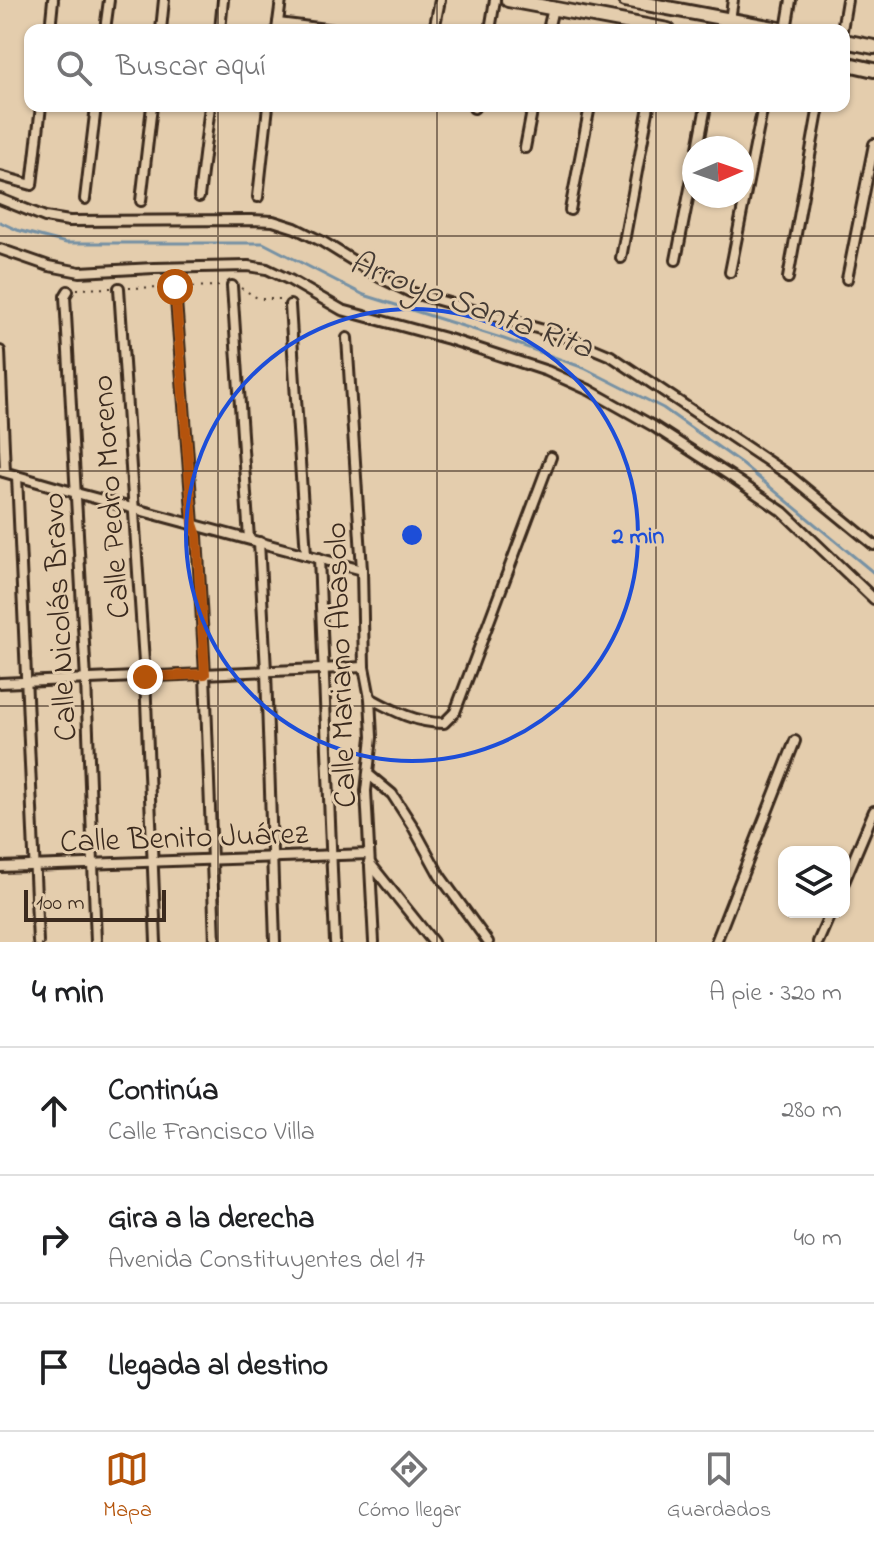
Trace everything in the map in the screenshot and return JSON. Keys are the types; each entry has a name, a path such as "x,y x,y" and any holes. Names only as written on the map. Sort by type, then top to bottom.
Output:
{"street":[{"path":"51,24 53,0"},
{"path":"106,24 109,0"},
{"path":"162,24 164,0"},
{"path":"221,24 223,0"},
{"path":"278,24 281,0"},
{"path":"435,24 440,0"},
{"path":"491,24 495,0"},
{"path":"508,0 535,2 606,24"},
{"path":"625,0 672,4 741,24"},
{"path":"730,20 733,0"},
{"path":"787,24 791,0"},
{"path":"843,24 847,0"},
{"path":"549,24 553,8"},
{"path":"850,42 874,47"},
{"path":"850,64 874,70"},
{"path":"0,176 32,185 40,112"},
{"path":"85,199 95,112"},
{"path":"141,201 151,112"},
{"path":"199,197 209,112"},
{"path":"258,197 267,112"},
{"path":"525,148 532,112"},
{"path":"570,210 589,112"},
{"path":"621,258 648,112"},
{"path":"700,136 705,112"},
{"path":"730,272 762,112"},
{"path":"788,278 818,112"},
{"path":"847,279 874,144"},
{"path":"0,199 45,217 69,221 251,220 273,221 295,228 410,292 561,335 611,356 790,476 874,545"},
{"path":"676,260 686,208"},
{"path":"0,249 49,266 80,272 248,266 267,269 342,310 449,339 547,371 589,390 653,426 783,512 874,599"},
{"path":"232,286 249,539"},
{"path":"175,287 193,524 197,536 215,942"},
{"name":"Calle Pedro Moreno","path":"119,288 145,677 156,942"},
{"name":"Calle Nicolás Bravo","path":"68,291 65,296 86,680 96,942"},
{"path":"290,305 306,555"},
{"name":"Calle Mariano Abasolo","path":"347,338 362,570 364,667 370,698 372,737 366,791 374,942"},
{"path":"0,351 2,471 362,570"},
{"path":"370,698 398,713 428,723 444,723 455,712 551,457"},
{"path":"17,476 38,942"},
{"path":"259,542 275,942"},
{"path":"319,558 335,942"},
{"path":"0,683 364,667"},
{"path":"716,942 795,741"},
{"path":"368,774 392,794 440,876 488,942"},
{"path":"850,868 874,811"},
{"name":"Calle Benito Juárez","path":"0,867 331,855 369,858"},
{"path":"369,858 433,942"},
{"path":"818,942 828,918"}],"waterway":[{"name":"Arroyo Santa Rita","path":"0,222 17,230 66,243 263,243 364,295 584,368 663,408 741,463 874,573"}],"route":[{"path":"145,677 205,674 197,536 193,524 175,287"}]}
